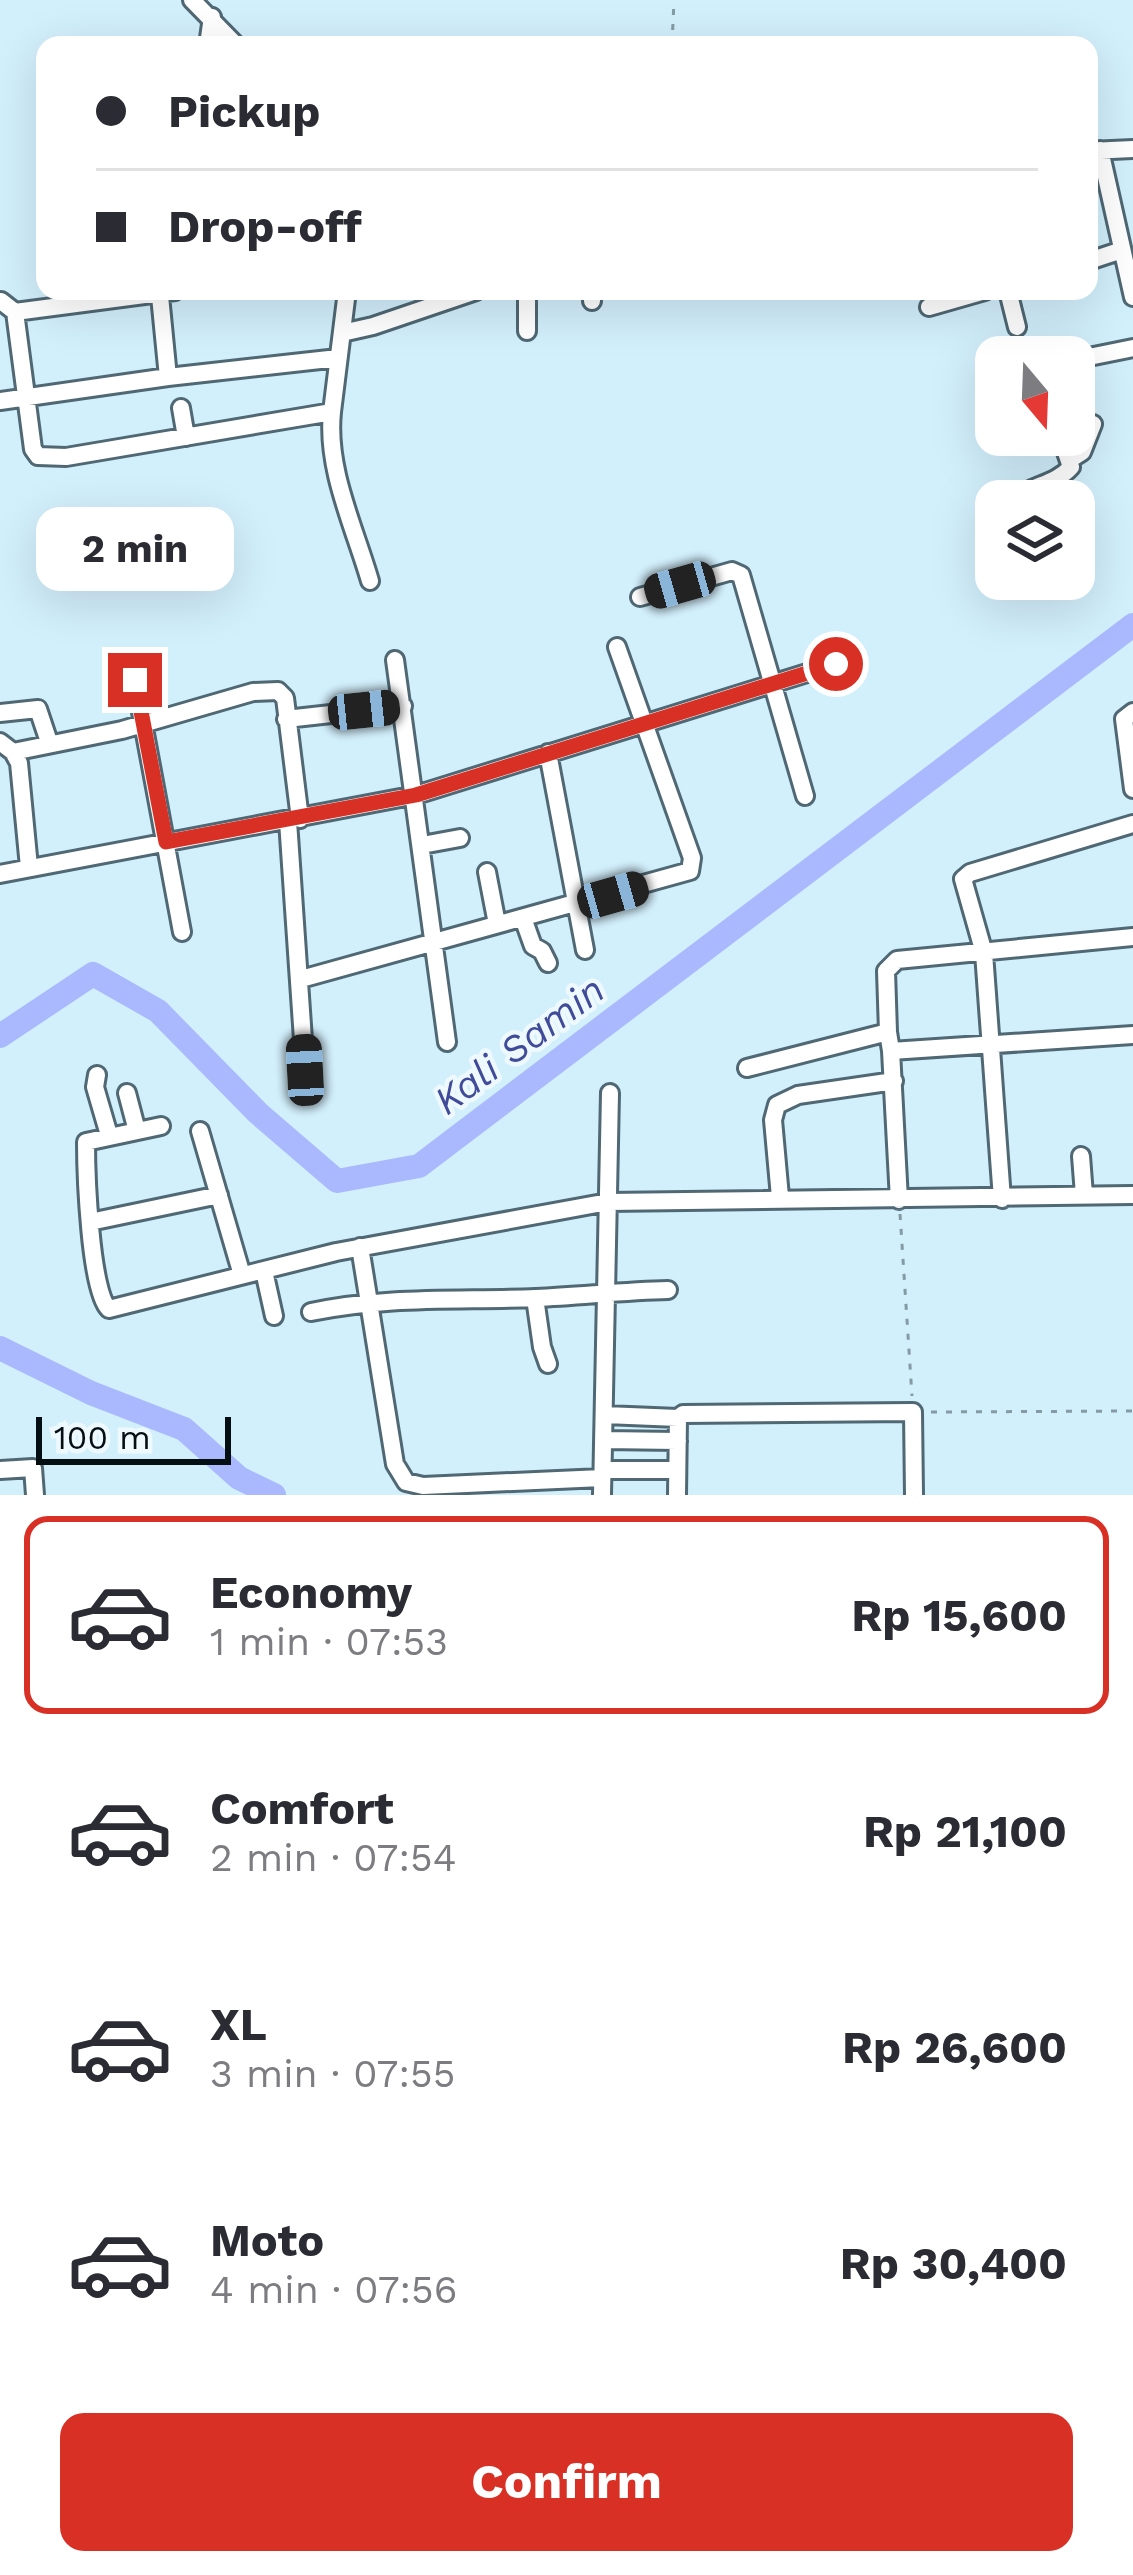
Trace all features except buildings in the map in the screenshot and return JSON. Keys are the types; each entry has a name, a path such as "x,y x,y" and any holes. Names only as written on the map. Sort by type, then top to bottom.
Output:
{"street":[{"path":"192,0 228,36"},
{"path":"209,36 212,17"},
{"path":"1098,151 1133,149"},
{"path":"1098,165 1133,297"},
{"path":"1098,258 1122,250"},
{"path":"81,300 8,306 38,456 66,457 332,412"},
{"path":"167,300 168,377"},
{"path":"346,300 330,440 333,465 370,581"},
{"path":"342,333 450,300"},
{"path":"527,300 527,331"},
{"path":"929,308 956,300"},
{"path":"1010,300 1017,327"},
{"path":"1095,356 1133,348"},
{"path":"0,401 338,358"},
{"path":"181,408 186,437"},
{"path":"1053,480 1071,466 1070,456"},
{"path":"1071,459 1076,456"},
{"path":"640,597 736,572 741,575 805,796"},
{"path":"301,979 686,874 693,867 617,647"},
{"path":"395,660 447,1042"},
{"path":"0,874 416,795 836,664"},
{"path":"135,680 182,932"},
{"path":"29,867 19,764 7,747 145,724 262,691 283,693 305,1070"},
{"path":"286,719 403,706"},
{"path":"0,713 38,709 49,742"},
{"path":"1133,712 1124,719 1133,789"},
{"path":"548,753 585,950"},
{"path":"1002,1199 984,953 964,875 1133,824"},
{"path":"422,845 460,838"},
{"path":"487,872 497,924"},
{"path":"523,918 533,946 548,963"},
{"path":"898,1200 885,981 890,964 1133,937"},
{"path":"747,1068 890,1041 993,1046 1133,1035"},
{"path":"97,1075 95,1088 109,1135"},
{"path":"780,1197 773,1120 777,1106 798,1094 894,1081"},
{"path":"127,1093 137,1131"},
{"path":"602,1481 610,1094"},
{"path":"161,1126 86,1142 90,1222 102,1302 109,1309 360,1247 608,1202 1133,1195"},
{"path":"200,1131 242,1275"},
{"path":"1081,1156 1084,1195"},
{"path":"90,1222 219,1195"},
{"path":"360,1247 395,1464 406,1482 423,1486 602,1481 677,1470"},
{"path":"264,1271 274,1316"},
{"path":"310,1312 367,1300 668,1290"},
{"path":"535,1298 548,1364"},
{"path":"605,1415 678,1418 683,1414 913,1412 914,1495"},
{"path":"676,1495 678,1418"},
{"path":"604,1440 678,1441"},
{"path":"0,1470 33,1468 35,1495"}],"path":[{"path":"672,36 674,0"},
{"path":"898,1200 913,1412 1133,1411"}],"waterway":[{"name":"Kali Samin","path":"0,1036 93,974 158,1011 258,1113 337,1181 419,1166 1133,625"},
{"path":"0,1348 91,1393 184,1429 239,1478 274,1495"}],"route":[{"path":"135,680 166,842 416,795 836,664"}]}
